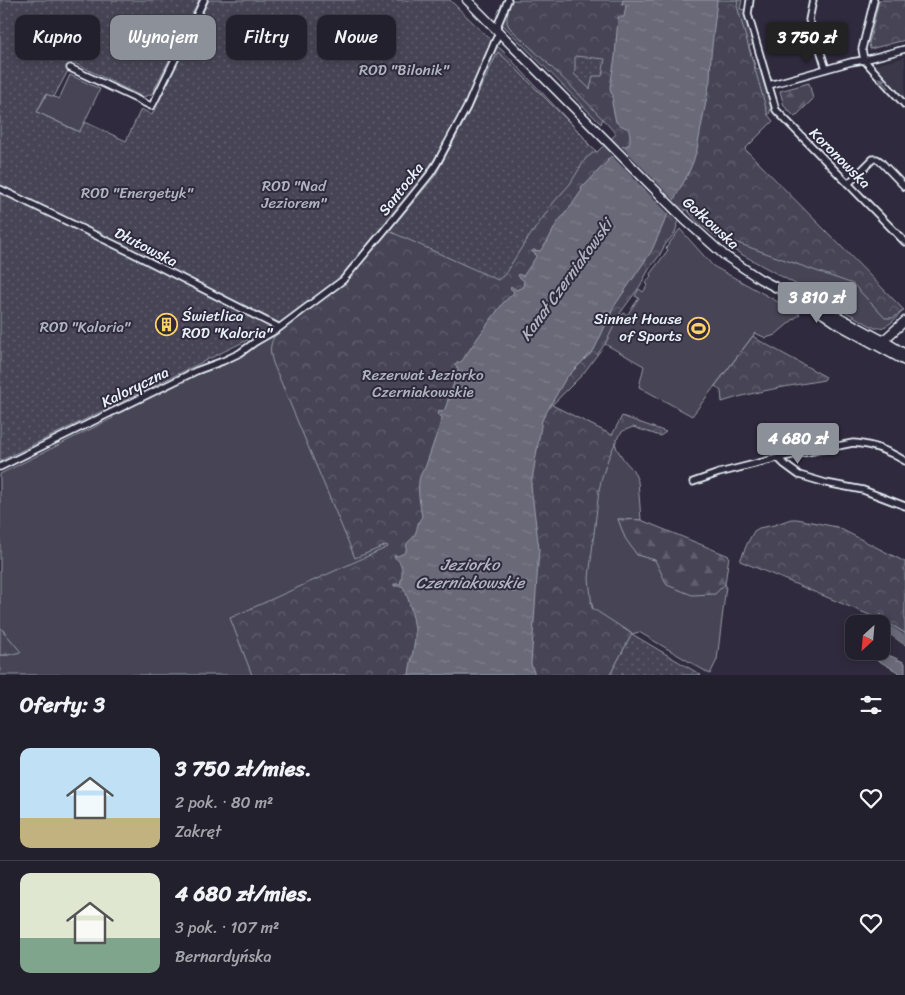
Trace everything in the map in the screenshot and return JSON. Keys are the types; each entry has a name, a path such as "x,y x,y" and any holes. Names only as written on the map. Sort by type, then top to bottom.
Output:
{"street":[{"path":"70,68 151,106 204,0"},
{"name":"Gołkowska","path":"468,0 680,215 733,262 760,279 806,303 841,326 905,354"},
{"name":"Santocka","path":"279,328 343,280 430,174 467,107 508,0"},
{"name":"Koronowska","path":"750,0 748,14 778,113 904,238"},
{"path":"814,0 809,20 826,69"},
{"path":"874,0 862,48 864,60 905,105"},
{"path":"769,85 905,49"},
{"path":"848,184 875,159 880,161 905,188"},
{"name":"Dłutowska","path":"0,189 130,252 279,328"},
{"path":"883,344 886,338 905,321"},
{"name":"Kaloryczna","path":"0,467 196,371 240,353 279,328"},
{"name":"Gołkowska","path":"883,344 905,361"},
{"path":"693,482 719,473 778,458 853,443 879,448 905,461"},
{"path":"778,458 799,476 863,490 905,506"}],"shaded area":[{"path":"905,57 905,96 903,98 875,65"}],"green space":[{"path":"0,0 199,0 192,15 110,15 110,60 169,60 152,94 143,97 68,60 100,60 100,15 15,15 15,60 67,60 72,63 54,97 46,94 37,112 79,132 85,122 126,141 141,109 152,115 179,60 216,60 216,15 202,15 209,0 450,0 492,41 479,75 459,115 421,179 340,278 282,324 100,235 101,232 96,232 0,185"},
{"name":"Rezerwat Jeziorko Czerniakowskie","path":"510,0 738,0 737,6 768,115 773,121 745,149 904,310 893,318 885,318 853,284 726,239 686,209 676,225 675,233 621,312 605,344 583,374 552,405 612,435 622,416 666,432 660,436 633,427 623,431 619,435 608,459 599,490 589,578 592,608 632,634 610,675 252,675 230,618 388,547 387,545 355,558 273,363 270,350 274,337 341,282 435,173 469,112 493,47 498,47 502,50 582,135 593,150 597,152 616,134 551,66 510,28 507,18"},
{"path":"731,0 742,0 740,9 745,10 754,44 749,46 756,69 760,69 771,107 768,116 737,147 839,260 855,262 904,310 884,327 875,328 732,249 697,222 687,210 694,202"},
{"path":"879,0 905,0 905,40 870,49 869,43"},
{"path":"510,1 605,111 601,124 502,24"},
{"path":"498,52 596,151 586,158 570,184 554,202 505,274 498,280 389,231 435,176"},
{"path":"575,56 605,59 602,76 593,76 590,89 574,74"},
{"path":"70,75 100,89 80,132 37,112 47,94 59,99"},
{"path":"809,83 813,99 795,117 784,106 780,91"},
{"name":"ROD \"Kaloria\"","path":"0,192 274,327 0,461"},
{"name":"Sinnet House of Sports","path":"680,229 713,266 800,314 775,335 766,338 755,333 692,416 639,387 644,366 605,344 615,322 624,313 627,315 639,298 635,296 639,289 643,292 648,285 646,283 651,276 650,274 668,250 666,248"},
{"path":"391,261 388,675 0,675 0,655 8,655 6,634 0,627 0,474 113,418 112,415 264,338 274,337 281,330"},
{"path":"753,336 826,377 824,380 760,392 722,402 721,391 715,386"},
{"path":"551,405 613,436 617,449 633,470 638,481 641,520 618,519 637,555 655,560 715,594 725,584 717,660 710,674 639,632 632,634 624,628 617,628 597,620 592,605"},
{"path":"618,519 641,520 729,556 725,584 715,594 692,595 667,585 655,560 637,555 625,538"},
{"path":"791,519 797,519 837,527 905,562 905,633 890,624 890,615 870,615 740,561 754,531"},
{"path":"890,624 905,633 905,645 890,634"},
{"path":"0,627 21,652 0,655"},
{"path":"632,634 701,675 610,675"}],"water":[{"name":"Jeziorko Czerniakowskie","path":"623,0 717,0 710,80 693,162 651,252 615,305 594,350 566,378 542,420 531,486 539,549 531,664 535,675 409,675 415,641 415,627 404,589 402,586 394,586 394,584 400,584 402,573 400,562 394,557 406,552 407,545 415,534 422,517 419,484 442,419 437,414 445,409 458,371 456,363 462,361 503,303 513,294 511,286 516,290 523,287 524,281 518,276 519,274 524,275 536,257 535,253 532,252 533,250 540,251 547,242 557,223 582,190 581,187 587,183 607,160 623,146 630,143 629,130 616,122 612,103 613,95 610,87 615,57 618,17 624,17 626,5 622,4"},
{"path":"890,656 905,663 905,675 877,660 890,660"}],"pier":[{"path":"620,145 676,202 670,215 610,154"}],"waterway":[{"name":"Kanał Czerniakowski","path":"890,630 905,640"}],"place":[{"name":"Świetlica ROD \"Kaloria\"","path":"166,325"},
{"name":"Sinnet House of Sports","path":"698,328"}],"park label":[{"name":"ROD \"Bilonik\"","path":"404,70"},
{"name":"ROD \"Energetyk\"","path":"137,193"},
{"name":"ROD \"Nad Jeziorem\"","path":"294,194"}]}
